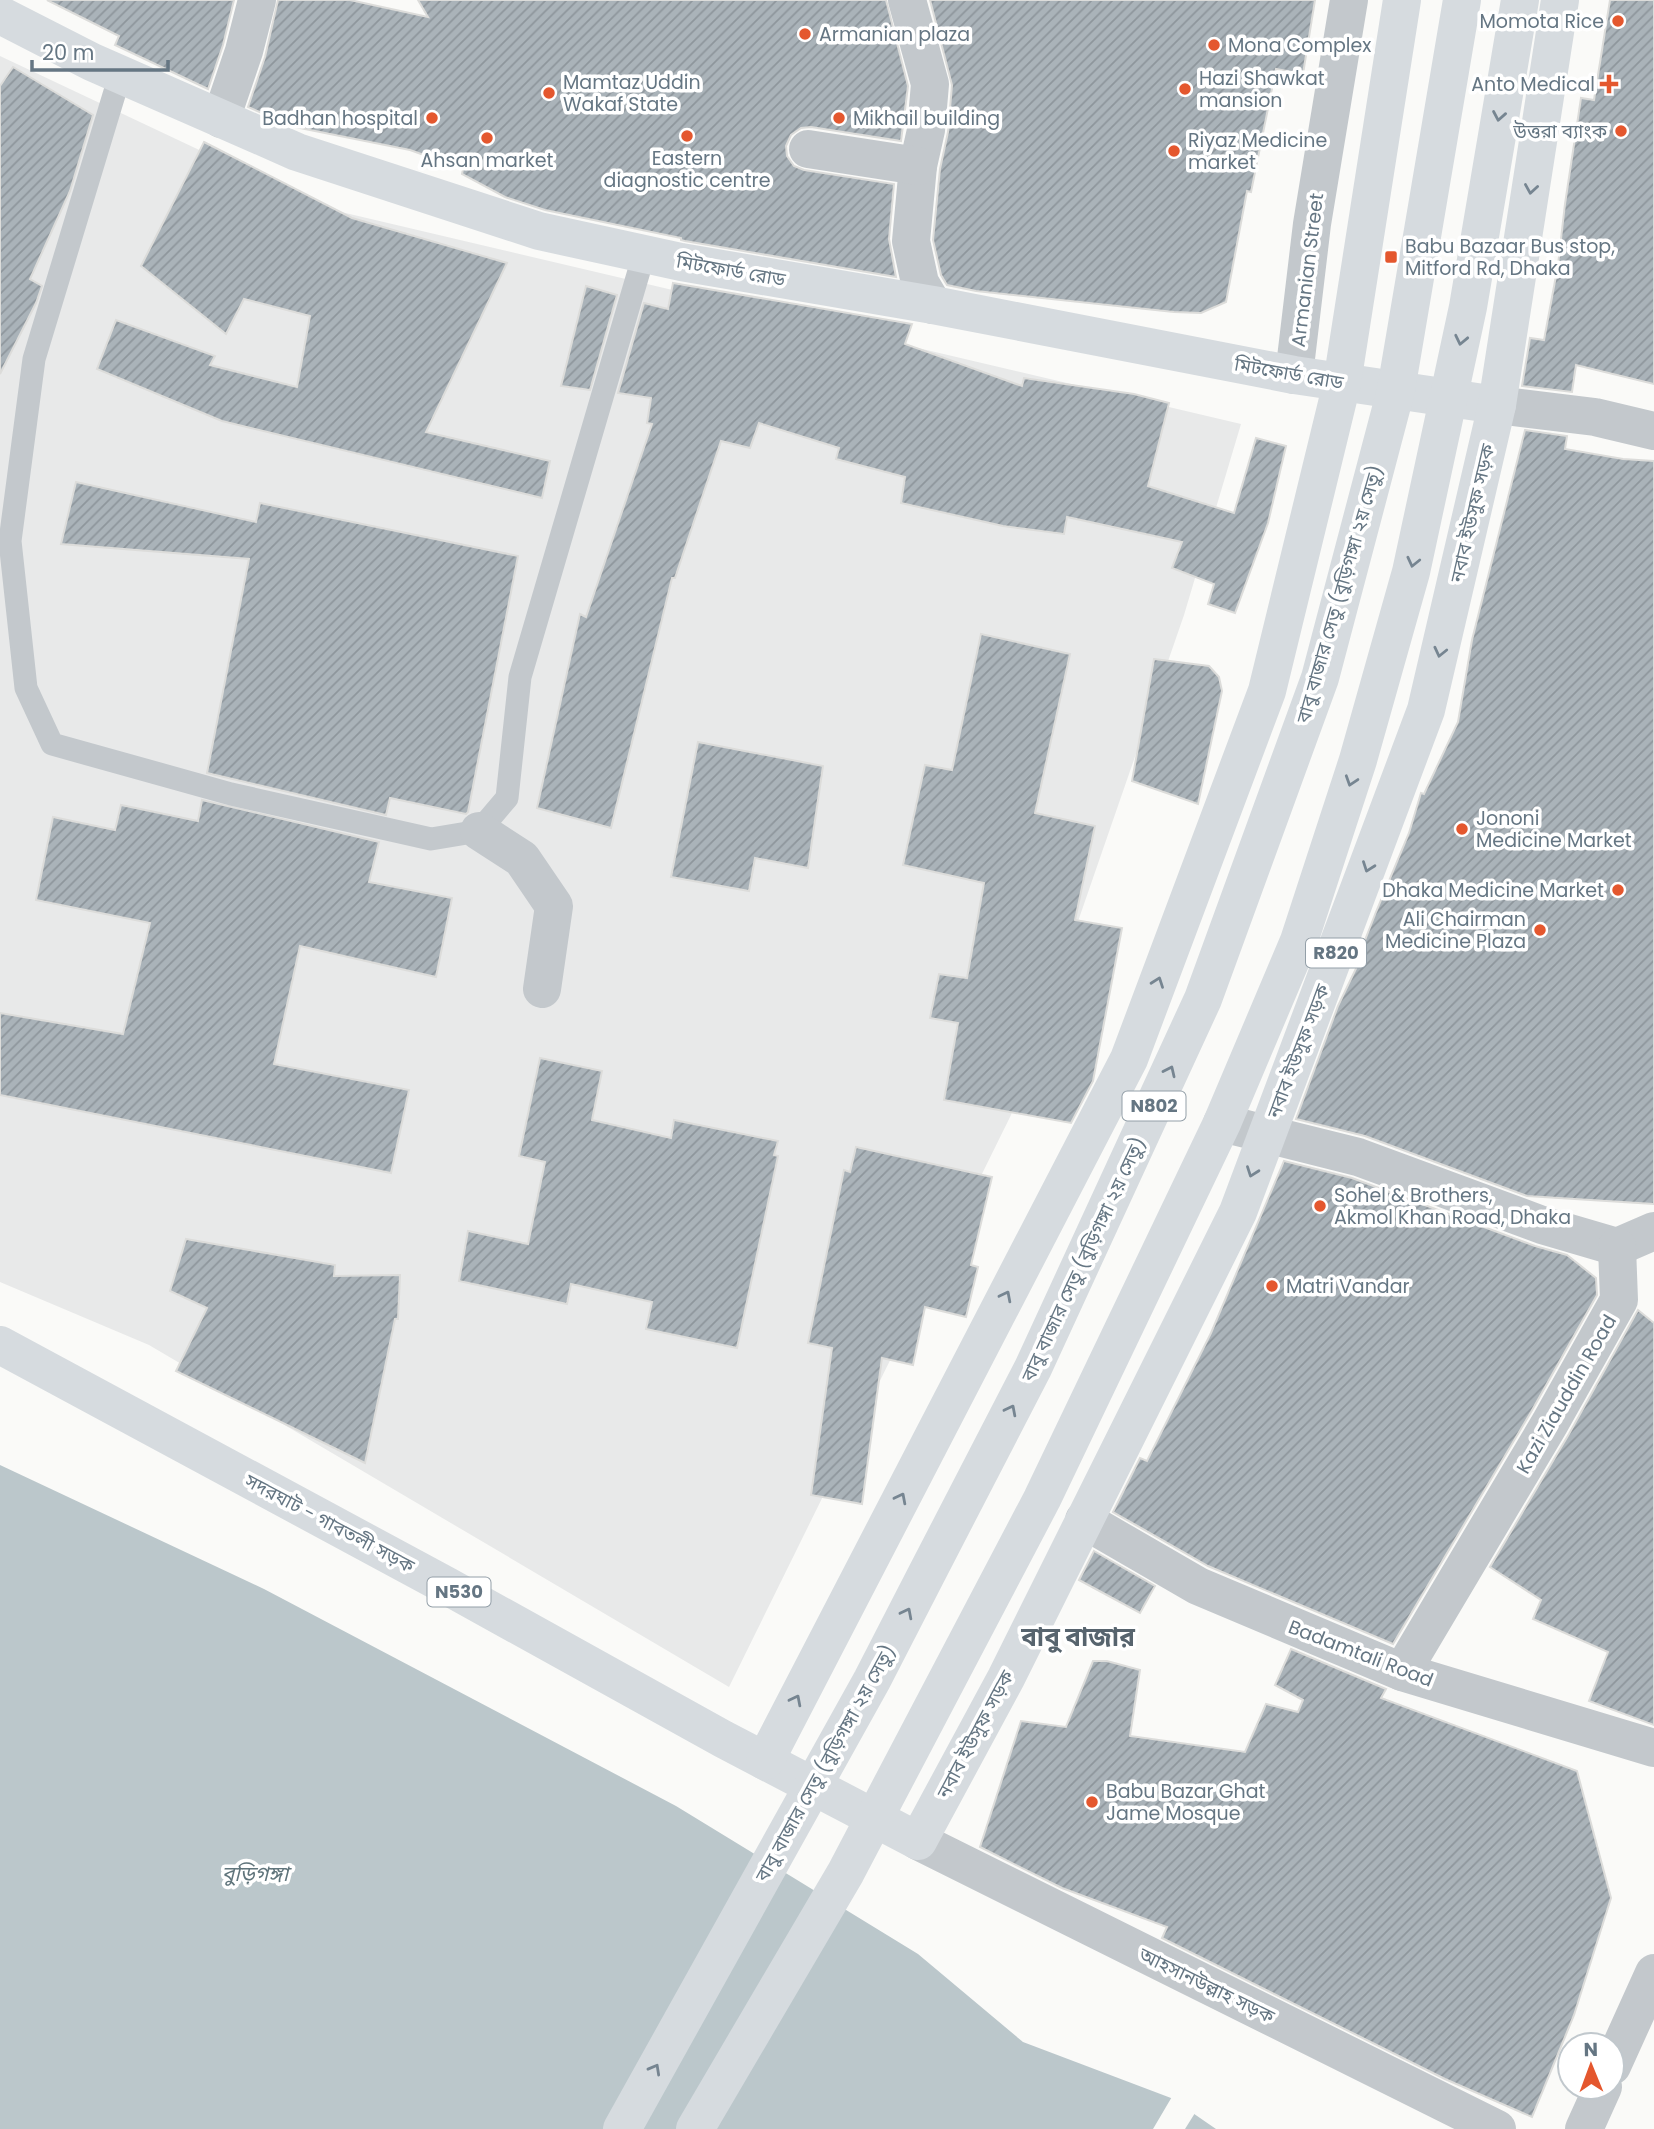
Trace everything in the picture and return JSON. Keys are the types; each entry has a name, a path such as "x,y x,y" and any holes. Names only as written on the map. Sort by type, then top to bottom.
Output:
{"main road":[{"path":"765,1761 1129,1059 1267,691 1342,383 1402,0"},
{"name":"বাবু বাজার সেতু (বুড়িগঙ্গা ২য় সেতু)","path":"622,2129 872,1680 1033,1368 1203,999 1320,678 1396,390 1462,0"},
{"path":"695,2129 846,1872 1042,1499 1222,1124 1299,941 1358,760 1411,572 1468,307 1520,0"},
{"name":"নবাব ইউসুফ সড়ক","path":"918,1841 1006,1678 1238,1212 1426,710 1497,405 1560,0"},
{"name":"মিটফোর্ড রোড","path":"0,15 120,75 297,152 539,231 644,254 933,305 1294,375 1497,405"},
{"name":"সদরঘাট - গাবতলী সড়ক","path":"0,1345 765,1761 918,1841"}],"street":[{"path":"221,119 244,51 257,0"},
{"path":"907,0 930,84 911,241 920,283 933,305"},
{"name":"Armanian Street","path":"1294,375 1312,224 1349,0"},
{"path":"808,149 918,166"},
{"path":"1497,405 1595,417 1654,431"},
{"path":"479,831 522,859 554,906 542,989"},
{"path":"1222,1124 1358,1157 1542,1225 1617,1247 1654,1231"},
{"name":"Kazi Ziauddin Road","path":"1402,1672 1544,1435 1619,1300 1617,1247"},
{"name":"Badamtali Road","path":"1084,1520 1198,1586 1402,1672 1654,1748"},
{"name":"আহসানউল্লাহ সড়ক","path":"918,1841 1497,2129"},
{"path":"1626,2035 1654,1973"},
{"path":"1584,2129 1597,2101"}],"lane":[{"path":"120,75 34,359 10,541 26,688 52,744 231,794 431,839 479,831 507,798 520,677 644,254"}],"shaded area":[{"path":"0,56 320,207 1241,424 1184,615 1011,1115 729,1687 149,1345 0,1282"}],"water":[{"name":"বুড়িগঙ্গা","path":"0,1465 264,1589 676,1806 918,1954 1023,2042 1171,2098 1216,2129 0,2129"}],"pier":[{"path":"1173,2095 1197,2110 1185,2129 1153,2129"}],"building":[{"path":"47,0 234,0 208,89 115,45 119,36"},
{"path":"278,0 350,0 428,17 418,0 886,0 908,86 901,141 811,127 801,128 791,135 786,146 787,156 794,166 804,170 894,184 889,239 896,277 685,241 545,210 505,197 462,174 463,169 410,150 295,127 248,107 265,57"},
{"path":"930,0 1315,0 1303,74 1276,69 1251,192 1247,191 1226,302 1201,313 1174,312 976,291 947,285 941,275 933,240 952,85"},
{"path":"1610,0 1654,0 1654,384 1576,365 1572,392 1522,386 1530,338 1544,340 1558,265 1581,98 1594,100"},
{"path":"13,67 93,115 70,191 30,279 42,286 36,303 0,374 0,86"},
{"path":"204,142 352,218 507,263 426,432 550,461 542,498 222,421 97,369 116,320 215,356 210,365 297,387 310,316 244,299 226,334 141,266"},
{"path":"673,283 912,324 905,344 1022,386 1024,378 1134,394 1169,403 1148,486 1234,513 1256,438 1286,446 1268,523 1235,613 1208,604 1214,584 1172,568 1182,542 1067,517 1064,534 1003,526 901,503 905,477 836,459 839,448 759,423 750,448 721,441 675,578 672,578 611,828 537,808 580,614 586,617 652,424 647,423 651,398 618,393 644,303 668,309"},
{"path":"586,286 617,295 590,390 561,386"},
{"path":"1525,430 1567,436 1565,449 1623,459 1654,461 1654,1204 1527,1196 1365,1136 1296,1119 1338,1006 1363,954 1360,953 1409,833 1421,793 1424,794 1458,722 1472,640"},
{"path":"76,482 256,522 260,503 518,556 468,812 466,814 390,798 386,815 207,773 249,559 61,544"},
{"path":"981,634 1070,654 1035,813 1095,826 1075,920 1122,928 1093,1081 1071,1123 944,1100 958,1023 930,1018 939,974 967,978 984,883 903,865 925,765 952,770"},
{"path":"1154,659 1209,666 1219,677 1222,691 1198,804 1132,781"},
{"path":"698,742 823,766 808,868 755,858 749,891 671,877"},
{"path":"202,800 379,842 369,882 452,898 436,977 300,946 274,1064 409,1090 391,1173 0,1095 0,1013 123,1034 150,923 36,900 53,817 115,830 121,805 198,821"},
{"path":"540,1058 602,1071 592,1120 671,1138 674,1120 778,1141 774,1155 778,1156 737,1348 646,1329 652,1302 571,1284 567,1304 459,1281 468,1231 528,1244 545,1162 519,1156"},
{"path":"856,1147 992,1177 971,1265 978,1267 966,1317 925,1307 913,1365 882,1358 862,1504 811,1495 832,1348 808,1343 844,1170 850,1172"},
{"path":"1284,1161 1352,1178 1535,1246 1567,1255 1596,1278 1597,1295 1393,1644 1208,1566 1113,1512 1140,1458 1147,1461 1211,1333"},
{"path":"186,1239 335,1265 334,1276 400,1275 398,1319 395,1319 365,1463 176,1371 207,1308 170,1291"},
{"path":"1638,1310 1654,1323 1654,1725 1589,1701 1608,1652 1533,1619 1541,1600 1490,1567"},
{"path":"1094,1551 1155,1586 1140,1613 1079,1580"},
{"path":"1291,1649 1386,1689 1381,1698 1577,1771 1611,1898 1567,2031 1556,2031 1556,2059 1532,2117 1445,2079 1162,1938 1167,1927 1062,1888 980,1847 1021,1721 1066,1727 1093,1661 1107,1661 1140,1670 1130,1736 1245,1752 1266,1704 1298,1712 1303,1700 1275,1685"}],"place":[{"name":"Momota Rice","path":"1618,21"},
{"name":"Armanian plaza","path":"805,34"},
{"name":"Mona Complex","path":"1214,45"},
{"name":"Anto Medical","path":"1609,84"},
{"name":"Hazi Shawkat mansion","path":"1185,89"},
{"name":"Mamtaz Uddin Wakaf State","path":"549,93"},
{"name":"Badhan hospital","path":"432,118"},
{"name":"Mikhail building","path":"839,118"},
{"name":"উত্তরা ব্যাংক","path":"1621,131"},
{"name":"Eastern diagnostic centre","path":"687,136"},
{"name":"Ahsan market","path":"487,138"},
{"name":"Riyaz Medicine market","path":"1174,151"},
{"name":"Babu Bazaar Bus stop, Mitford Rd, Dhaka","path":"1391,257"},
{"name":"Jononi Medicine Market","path":"1462,829"},
{"name":"Dhaka Medicine Market","path":"1618,890"},
{"name":"Ali Chairman Medicine Plaza","path":"1540,930"},
{"name":"Sohel & Brothers, Akmol Khan Road, Dhaka","path":"1320,1206"},
{"name":"Matri Vandar","path":"1272,1286"},
{"name":"Babu Bazar Ghat Jame Mosque","path":"1092,1802"}],"district":[{"name":"বাবু বাজার","path":"1078,1637"}]}
